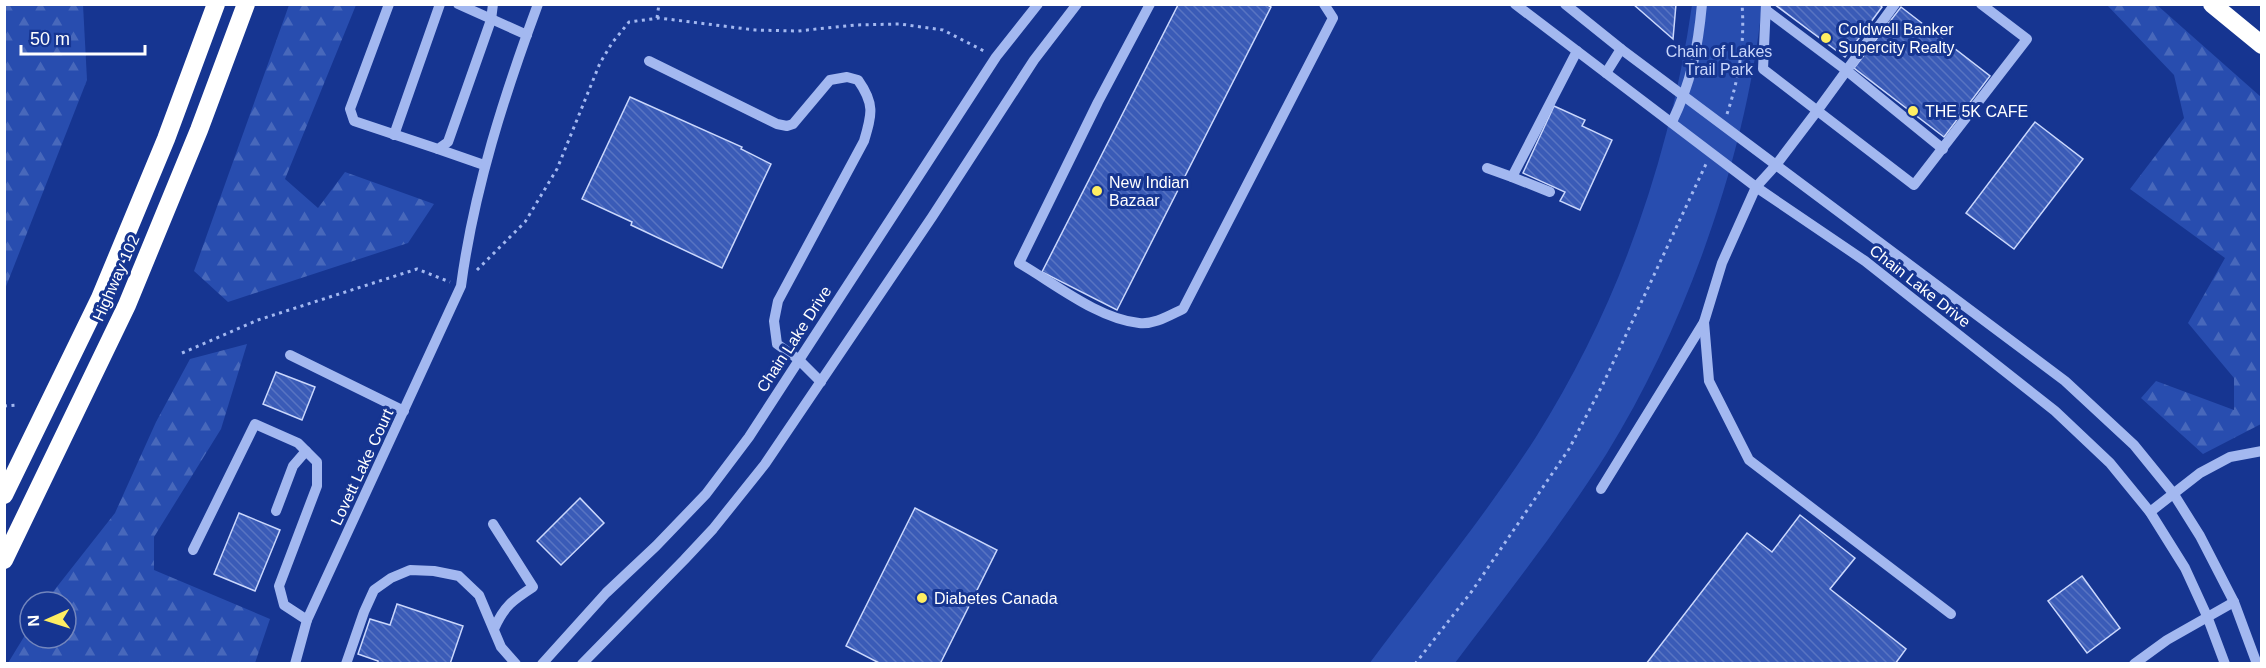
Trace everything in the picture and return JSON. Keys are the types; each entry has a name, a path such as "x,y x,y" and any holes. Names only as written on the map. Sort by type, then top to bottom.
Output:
{"highway":[{"path":"204,34 208,4"},
{"name":"Highway 102","path":"4,495 100,298 166,139 216,4"},
{"name":"Highway 102","path":"4,560 127,305 199,130 246,4"},
{"path":"2212,4 2262,45"}],"street":[{"path":"389,4 350,108 354,121 484,165"},
{"path":"394,135 440,4"},
{"path":"458,4 527,35"},
{"path":"438,149 448,142 491,20 493,4"},
{"name":"Lovett Lake Court","path":"295,663 307,620 461,286 467,239 484,165 538,4"},
{"name":"Chain Lake Drive","path":"543,663 606,593 706,494 749,437 996,57 1038,4"},
{"path":"582,663 713,529 765,464 932,217 1034,60 1077,4"},
{"path":"1150,4 1098,102 1019,263 1102,313 1140,323 1156,321 1183,309 1334,18 1324,4"},
{"name":"Chain Lake Drive","path":"1515,4 1756,187 1865,261 2055,411 2110,463 2150,512 2185,568 2225,663"},
{"name":"Chain Lake Drive","path":"1564,4 2065,381 2134,445 2173,493 2200,536 2234,602 2257,663"},
{"path":"1672,122 1685,96 1695,62 1702,4"},
{"path":"1601,489 1704,321 1722,263 1756,187 1776,165 1895,4"},
{"path":"1766,7 1763,69 1914,185 2027,39 1981,4"},
{"path":"1766,7 1943,149"},
{"path":"1606,73 1621,49"},
{"path":"1512,177 1576,51"},
{"path":"649,61 777,124 787,126 793,124 830,80 847,77 858,80 867,92 872,104 870,123 864,141 778,301 774,321 777,344 798,359 821,382"},
{"path":"1487,168 1550,192"},
{"path":"1704,321 1709,381 1749,460 1950,614"},
{"path":"290,355 404,411"},
{"path":"193,550 255,424 298,443 317,462 318,486 279,586 284,605 307,620"},
{"path":"2150,512 2200,473 2230,457 2262,451"},
{"path":"276,511 293,466 306,452"},
{"path":"493,524 533,586 501,612 494,629"},
{"path":"346,663 363,612 374,590 391,578 411,570 434,571 459,576 479,595 501,647 516,663"},
{"path":"2134,663 2167,640 2234,602"}],"path":[{"path":"657,18 659,4"},
{"path":"1723,125 1736,88 1741,57 1742,4"},
{"path":"1415,663 1472,591 1569,449 1604,384 1711,153"},
{"path":"182,352 258,320 417,269 461,286"},
{"path":"4,406 17,405"}],"green space":[{"path":"5,4 83,5 87,80 5,289"},
{"path":"289,5 356,5 285,179 318,208 345,172 434,204 408,243 228,302 194,271"},
{"name":"Chain of Lakes Trail Park","path":"1692,5 1762,5 1743,120 1727,178 1687,294 1662,350 1636,403 1607,453 1533,560 1455,663 1369,664 1517,466 1566,387 1592,335 1616,283 1655,174 1670,118"},
{"path":"2107,5 2157,5 2261,97 2261,424 2203,454 2141,398 2156,381 2234,410 2234,378 2188,323 2225,258 2130,189 2184,118 2174,75"},
{"path":"247,344 221,429 154,537 154,570 270,619 255,663 8,663 18,647 18,650 78,650 78,590 54,590 115,513 156,422 190,359"}],"building":[{"path":"1266,4 1271,7 1117,310 1042,272 1178,5"},
{"path":"1633,4 1676,4 1673,39"},
{"path":"1774,4 1879,4 1882,7 1845,57"},
{"path":"1901,7 1990,76 1944,137 1854,68"},
{"path":"630,97 742,147 741,149 771,164 722,268 582,199"},
{"path":"1554,106 1585,120 1582,126 1612,140 1580,210 1560,201 1565,192 1523,173"},
{"path":"2035,122 2083,159 2014,249 1966,213"},
{"path":"276,372 315,387 302,420 263,404"},
{"path":"580,498 604,523 561,565 537,541"},
{"name":"Diabetes Canada","path":"915,508 997,550 940,664 881,664 846,646"},
{"path":"239,513 280,530 255,591 214,574"},
{"path":"1800,515 1855,558 1830,589 1906,649 1895,664 1646,664 1747,533 1772,552"},
{"path":"2082,576 2120,628 2087,653 2048,601"},
{"path":"397,604 463,626 450,664 378,664 378,661 358,654 370,619 390,625"}],"place":[{"name":"Coldwell Banker Supercity Realty","path":"1826,38"},
{"name":"THE 5K CAFE","path":"1913,111"},
{"name":"New Indian Bazaar","path":"1097,191"},
{"name":"Diabetes Canada","path":"922,598"}]}
